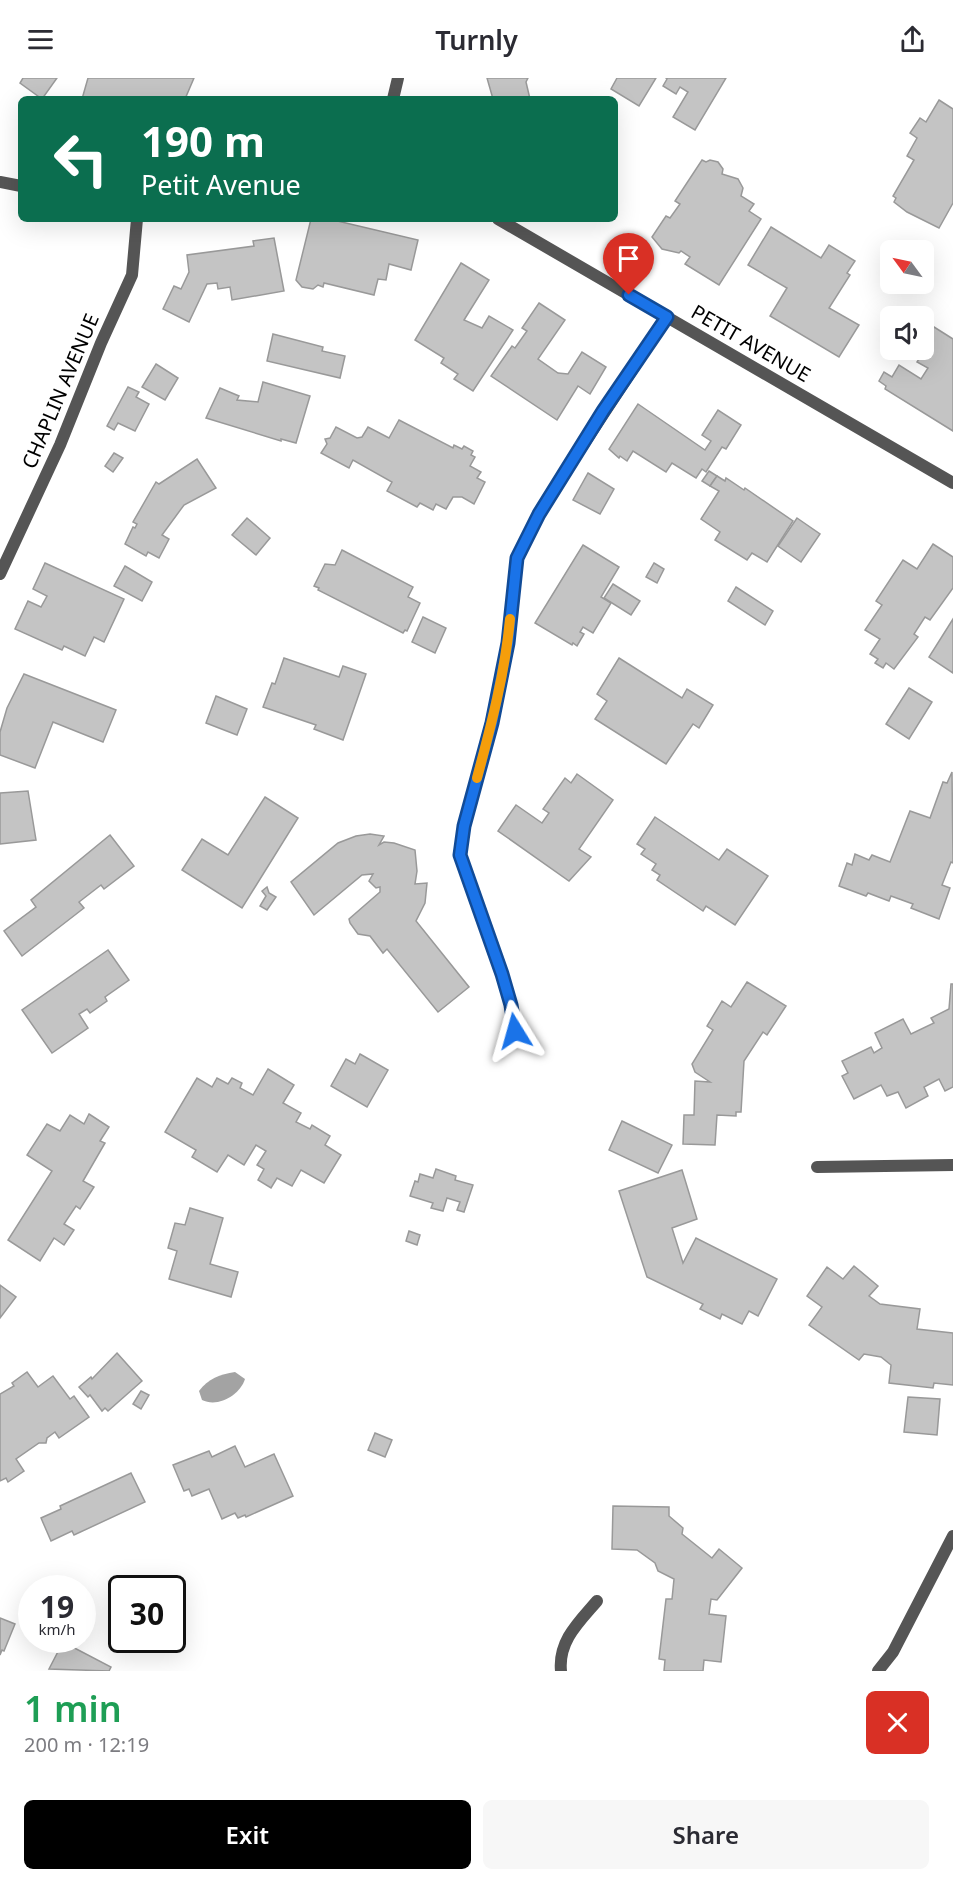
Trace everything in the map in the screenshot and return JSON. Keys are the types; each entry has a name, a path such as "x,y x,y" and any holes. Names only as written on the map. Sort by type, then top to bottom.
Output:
{"street":[{"path":"394,96 398,78"},
{"path":"0,182 18,185"},
{"name":"CHAPLIN AVENUE","path":"0,574 55,455 132,275 137,222"},
{"name":"PETIT AVENUE","path":"503,222 953,483"},
{"path":"515,1031 511,1005 502,974 460,855 464,826 492,723 508,643 517,558 545,504 667,317"},
{"path":"817,1167 953,1165"},
{"path":"878,1671 893,1652 953,1536"},
{"path":"561,1671 560,1659 568,1635 597,1601"}],"shaded area":[{"path":"235,1372 245,1379 233,1395 215,1402 202,1400 199,1391 206,1383 219,1376"}],"building":[{"path":"23,78 57,78 44,96 38,96 20,83"},
{"path":"88,78 194,78 186,96 83,96"},
{"path":"487,78 528,78 526,82 529,96 492,96"},
{"path":"617,78 656,78 639,106 611,89"},
{"path":"666,78 726,78 695,130 673,117 688,92 680,87 676,94 663,86"},
{"path":"939,100 953,109 953,203 939,228 907,212 894,202 896,198 893,196 914,160 907,156 917,138 910,133 920,118 926,122"},
{"path":"702,160 718,162 723,169 722,174 738,179 743,188 741,196 754,204 749,211 761,219 719,285 685,264 690,257 681,251 679,253 662,249 652,237 666,216 670,218 680,204 675,201"},
{"path":"310,222 342,222 418,240 411,270 389,264 386,280 378,279 374,295 324,283 323,287 318,285 313,289 302,287 296,280"},
{"path":"771,227 821,258 829,245 855,261 847,273 850,275 829,308 859,325 839,357 770,316 787,288 748,265"},
{"path":"274,238 284,291 232,300 230,287 218,289 217,283 207,284 189,322 163,309 174,286 181,289 189,272 187,255 254,246 253,241"},
{"path":"461,263 489,280 464,320 482,328 489,316 513,330 473,391 454,379 458,374 441,363 444,358 415,340"},
{"path":"539,303 565,320 538,359 558,373 568,374 582,352 606,367 590,394 578,386 557,420 491,376 512,346 515,348 527,331 522,328"},
{"path":"934,327 953,339 953,431 885,389 886,386 879,381 884,372 892,377 899,365 921,379 928,368 917,362 918,360 934,360"},
{"path":"273,334 323,347 322,351 345,356 340,378 267,361"},
{"path":"156,364 178,378 165,400 142,387"},
{"path":"263,382 310,396 296,443 281,439 281,441 206,418 220,388 239,396 237,400 258,402"},
{"path":"128,387 139,392 136,397 149,404 135,431 118,423 114,430 107,426"},
{"path":"638,404 705,450 711,441 702,435 718,410 741,425 726,449 722,447 706,472 702,469 696,478 672,463 666,472 633,451 627,461 620,456 619,458 609,449"},
{"path":"399,420 453,448 454,445 462,449 464,446 473,451 471,455 475,457 470,466 481,472 477,478 485,482 474,504 462,497 453,497 446,509 436,504 433,510 420,503 417,507 387,491 392,482 353,460 349,468 321,453 327,444 325,439 330,438 336,427 357,438 362,437 368,427 389,438"},
{"path":"114,453 123,458 113,472 105,466"},
{"path":"197,459 216,488 184,505 162,535 169,539 159,558 148,552 146,556 125,544 133,527 135,528 137,524 133,522 156,482 159,484"},
{"path":"709,471 717,476 710,486 702,481"},
{"path":"588,473 614,489 600,514 573,500"},
{"path":"717,476 725,481 726,478 744,490 745,488 793,521 767,562 752,553 747,560 715,540 720,532 701,519 719,491 710,486"},
{"path":"247,518 270,538 256,555 232,535"},
{"path":"797,518 820,534 801,562 778,546"},
{"path":"933,544 953,557 953,588 930,620 925,617 914,634 918,637 894,669 886,663 883,668 875,663 878,659 870,654 880,639 865,630 882,605 876,601 903,560 917,569"},
{"path":"583,545 619,567 601,597 611,603 593,633 583,627 580,632 584,634 577,646 535,623"},
{"path":"342,550 413,587 408,597 420,603 407,631 403,633 314,586 325,564 335,565"},
{"path":"45,563 124,599 104,642 94,637 85,656 64,646 62,650 15,629 28,601 41,607 47,596 33,589"},
{"path":"654,563 664,569 657,583 646,577"},
{"path":"125,566 152,582 142,601 114,586"},
{"path":"613,584 640,601 631,615 604,598"},
{"path":"736,587 773,611 765,625 728,601"},
{"path":"423,617 446,628 435,653 412,642"},
{"path":"953,619 953,673 929,657"},
{"path":"284,658 339,677 343,666 366,674 343,740 314,729 316,725 263,707 272,683 275,684"},
{"path":"619,658 682,698 687,689 713,705 699,728 693,724 666,764 595,719 607,701 597,694"},
{"path":"24,674 116,710 103,742 53,722 35,768 0,755 0,732 7,708"},
{"path":"909,688 932,702 909,739 886,724"},
{"path":"216,696 247,709 237,735 206,723"},
{"path":"952,772 953,863 951,862 942,885 950,888 939,919 911,908 913,904 891,896 889,901 868,893 866,896 839,886 847,863 852,865 855,854 869,860 872,855 890,862 910,811 930,818 943,782 947,783"},
{"path":"577,774 613,800 579,849 591,857 569,881 498,831 516,805 542,823 549,813 543,809 565,778 571,783"},
{"path":"28,791 36,840 0,844 0,793"},
{"path":"265,797 298,818 242,908 182,870 202,839 228,855"},
{"path":"655,817 719,860 727,849 768,876 735,925 706,906 703,911 657,880 660,875 652,870 656,864 641,854 645,849 637,844"},
{"path":"370,834 384,836 379,845 384,842 394,843 415,850 417,871 415,884 427,883 425,903 416,921 469,987 438,1012 387,949 383,953 370,936 358,934 350,923 349,919 380,892 380,887 376,888 369,881 373,874 362,875 314,915 291,882 338,843 356,836"},
{"path":"110,835 134,866 104,889 101,885 79,902 84,908 22,956 4,931 36,907 31,900"},
{"path":"267,887 269,893 276,897 267,910 260,906 266,896 262,891"},
{"path":"108,950 129,980 105,997 107,1001 90,1013 87,1009 79,1014 88,1028 52,1053 22,1010"},
{"path":"747,982 786,1006 767,1035 763,1032 744,1061 741,1112 736,1112 736,1116 717,1115 715,1145 683,1144 684,1115 694,1115 695,1081 710,1082 695,1072 692,1064 713,1030 707,1026 722,1001 731,1007"},
{"path":"951,984 953,984 953,1087 945,1091 939,1079 924,1087 928,1096 906,1108 898,1092 887,1096 881,1085 854,1099 842,1076 848,1073 842,1061 871,1047 874,1053 882,1048 875,1033 903,1019 911,1034 934,1023 931,1018 949,1009"},
{"path":"360,1054 388,1070 367,1107 331,1086 346,1059 355,1064"},
{"path":"268,1069 294,1085 283,1103 301,1113 296,1122 310,1129 312,1125 330,1136 325,1145 341,1155 324,1183 301,1170 292,1186 277,1178 271,1188 258,1180 264,1169 257,1165 266,1151 256,1145 244,1165 228,1155 217,1172 192,1157 196,1150 165,1132 197,1078 212,1087 217,1078 228,1084 232,1078 242,1083 240,1088 253,1095"},
{"path":"89,1114 109,1127 100,1141 105,1143 83,1181 94,1187 80,1209 76,1206 64,1224 74,1230 64,1245 54,1238 40,1261 8,1240 52,1171 27,1155 47,1124 60,1131 70,1115 84,1124"},
{"path":"622,1121 672,1145 658,1173 609,1150"},
{"path":"436,1169 456,1176 455,1180 473,1185 464,1212 457,1210 460,1202 447,1198 443,1211 431,1208 433,1203 410,1196 420,1174 433,1178"},
{"path":"682,1170 697,1219 672,1228 683,1263 696,1238 777,1279 758,1316 749,1311 742,1324 722,1314 720,1319 700,1309 703,1304 647,1277 619,1191"},
{"path":"190,1208 223,1218 210,1264 238,1272 231,1297 169,1279 177,1251 168,1248 175,1223 185,1225"},
{"path":"409,1231 420,1235 417,1245 406,1241"},
{"path":"854,1266 878,1286 869,1296 880,1304 920,1309 917,1329 953,1333 953,1385 934,1383 933,1388 889,1383 891,1365 881,1357 864,1354 859,1360 809,1325 822,1307 807,1296 827,1267 843,1279"},
{"path":"0,1285 16,1297 0,1318"},
{"path":"117,1353 142,1381 108,1411 105,1408 102,1411 90,1395 88,1397 79,1387 91,1377 92,1379"},
{"path":"27,1372 38,1387 53,1376 70,1399 74,1396 89,1417 59,1438 55,1432 47,1438 46,1443 39,1443 16,1459 24,1471 8,1482 6,1478 0,1481 0,1394 14,1386 12,1383"},
{"path":"141,1391 149,1395 141,1409 133,1404"},
{"path":"908,1397 940,1399 937,1435 904,1432"},
{"path":"375,1433 392,1440 385,1457 368,1450"},
{"path":"235,1446 245,1467 274,1454 293,1496 246,1517 245,1515 238,1518 235,1513 222,1519 209,1489 192,1496 189,1489 184,1491 173,1465 209,1451 212,1457"},
{"path":"131,1473 145,1502 74,1535 72,1531 51,1541 41,1518 61,1509 60,1506"},
{"path":"613,1506 669,1507 669,1516 683,1528 682,1534 712,1558 719,1549 742,1568 717,1600 711,1599 709,1614 726,1616 721,1662 704,1660 703,1671 664,1671 665,1660 659,1659 666,1599 672,1599 674,1579 658,1571 655,1563 637,1550 612,1549"},
{"path":"0,1618 15,1624 4,1651 2,1650 0,1655"},
{"path":"57,1653 84,1653 111,1667 109,1671 49,1669"}],"slow traffic":[{"path":"477,778 492,723 508,643 510,619"}],"route":[{"path":"515,1031 511,1005 502,974 460,855 464,826 492,723 508,643 517,558 539,514 603,411 667,317 629,295"}]}
